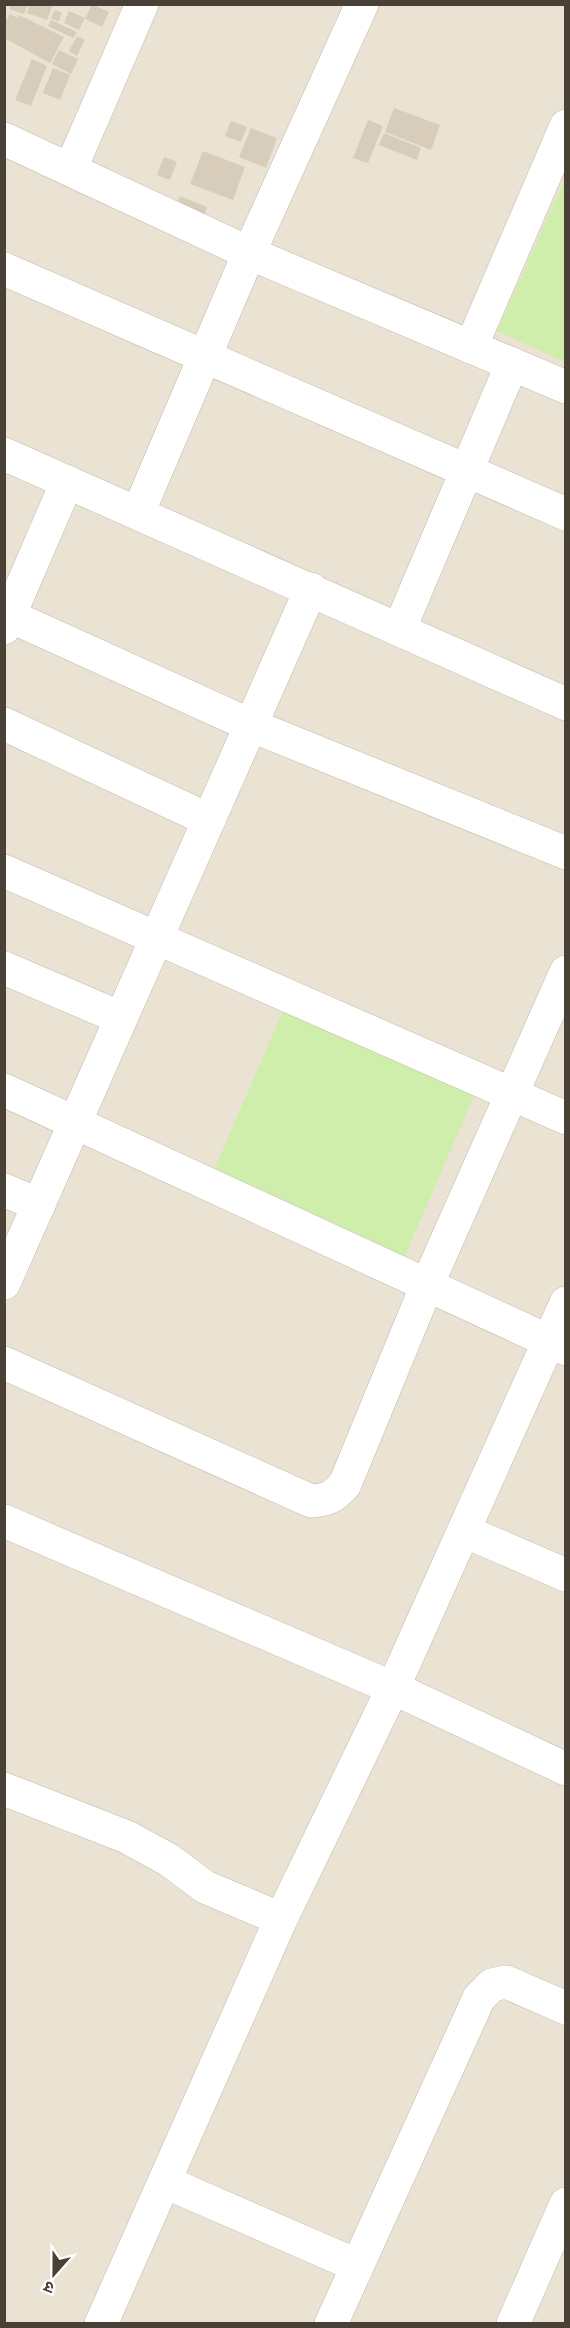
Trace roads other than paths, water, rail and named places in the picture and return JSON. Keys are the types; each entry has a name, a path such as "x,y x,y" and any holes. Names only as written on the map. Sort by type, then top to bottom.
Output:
{"street":[{"path":"71,168 142,4"},
{"path":"138,513 249,253 362,4"},
{"path":"471,347 566,126"},
{"path":"4,139 71,168 249,253 566,387"},
{"path":"4,269 566,514"},
{"path":"399,630 512,364"},
{"path":"4,454 566,704"},
{"path":"67,482 7,622 250,725 566,853"},
{"path":"4,1283 311,589"},
{"path":"4,724 209,820"},
{"path":"4,871 566,1118"},
{"path":"4,968 121,1018"},
{"path":"4,1363 311,1501 335,1496 345,1484 510,1093 566,972"},
{"path":"4,1090 557,1346"},
{"path":"4,1190 39,1205"},
{"path":"101,2324 281,1919 393,1688 464,1531 557,1346 566,1303"},
{"path":"4,1521 393,1688 566,1769"},
{"path":"464,1531 566,1575"},
{"path":"4,1789 127,1837 168,1860 205,1887 281,1919"},
{"path":"331,2324 479,1998 492,1985 506,1982 566,2008"},
{"path":"165,2182 356,2265"},
{"path":"513,2324 566,2204"}]}
